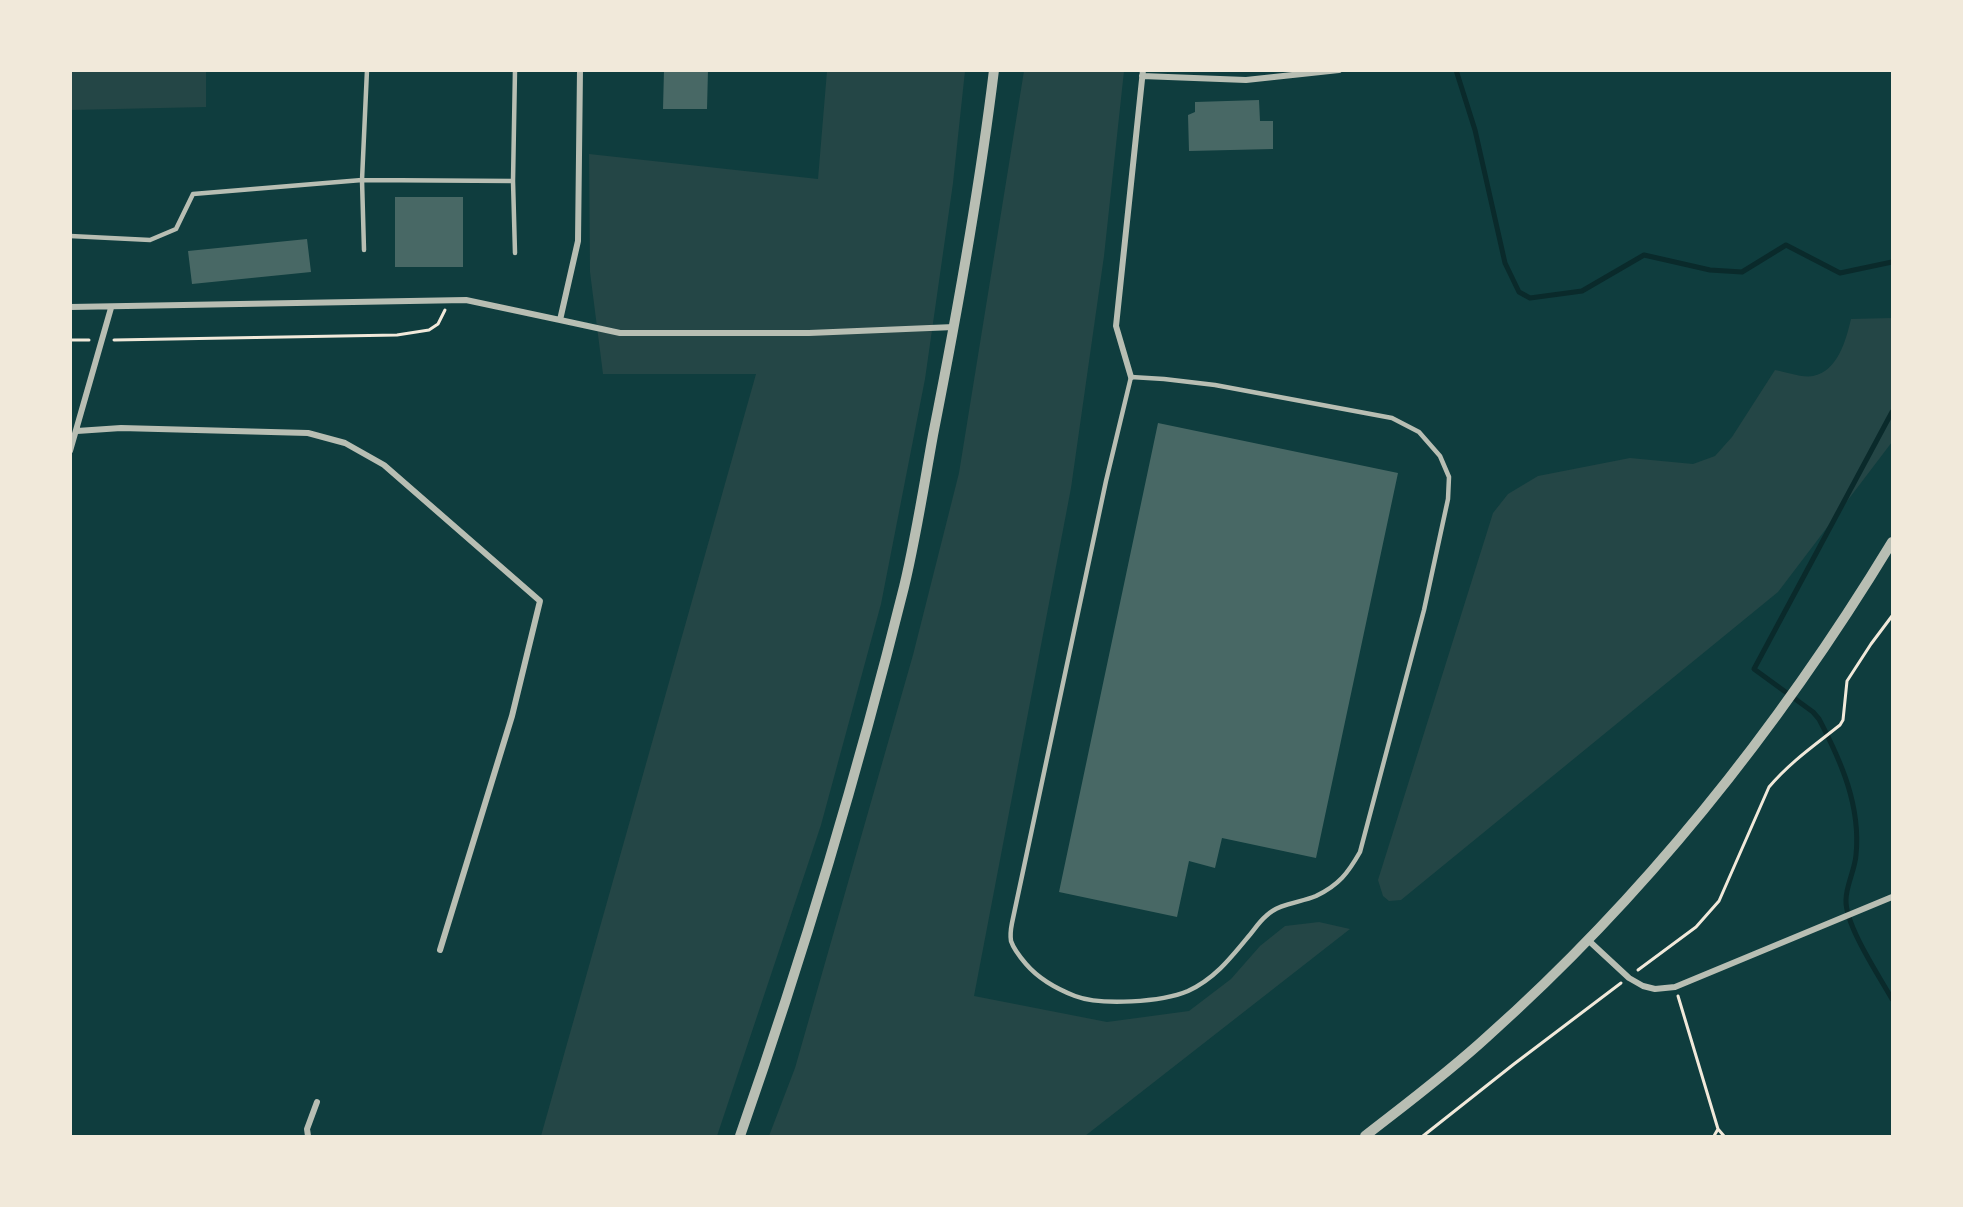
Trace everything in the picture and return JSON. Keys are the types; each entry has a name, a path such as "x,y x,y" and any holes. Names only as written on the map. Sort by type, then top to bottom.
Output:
{"street":[{"path":"560,320 578,241 580,70"},
{"path":"740,1137 818,897 870,716 904,584 955,327 987,133 994,70"},
{"path":"1131,377 1116,327 1142,74 1246,80 1339,70"},
{"path":"70,308 466,300 620,333 810,333 955,327"},
{"path":"70,451 111,308"},
{"path":"76,431 121,428 308,433 345,443 384,465 540,601 513,716 440,950"},
{"path":"1365,1137 1487,1037 1588,940 1652,872 1742,764 1837,631 1893,542"},
{"path":"1588,940 1629,978 1655,989 1675,987 1893,897"},
{"path":"308,1137 307,1129 316,1102"}],"lane":[{"path":"364,250 362,180 367,70"},
{"path":"515,70 513,181 515,253"},
{"path":"70,236 150,240 176,229 194,194 362,180 513,181"},
{"path":"1131,377 1215,385 1392,418 1419,432 1440,456 1449,477 1448,499 1424,610 1360,852 1345,877 1316,896 1287,904 1266,916 1229,962 1211,978 1186,992 1163,998 1134,1001 1077,997 1052,985 1032,970 1017,954 1011,940 1012,923 1106,481 1131,377"}],"path":[{"path":"70,340 397,335 429,330 438,324 450,300"},
{"path":"1423,1137 1514,1064 1696,927 1719,901 1769,787 1790,764 1840,725 1843,720 1847,681 1893,616"},
{"path":"1675,987 1718,1129 1724,1137"},
{"path":"1714,1137 1718,1129"}],"shaded area":[{"path":"70,71 206,71 206,107 71,110"},
{"path":"827,71 965,71 953,183 925,379 881,604 821,825 717,1136 541,1136 756,374 603,374 590,272 589,154 818,179"},
{"path":"1024,71 1124,71 1104,256 1071,488 974,996 1107,1022 1189,1011 1231,979 1260,946 1285,926 1319,922 1350,929 1085,1136 769,1136 795,1068 913,655 959,473"},
{"path":"1892,318 1892,442 1778,592 1401,900 1389,901 1383,896 1378,880 1493,513 1508,494 1538,476 1630,458 1693,464 1715,456 1732,437 1775,370 1804,376 1822,373 1840,354 1851,319"}],"building":[{"path":"664,70 708,70 707,109 663,109"},
{"path":"1259,100 1260,121 1273,121 1273,149 1189,151 1188,115 1195,112 1195,102"},
{"path":"395,197 463,197 463,267 395,267"},
{"path":"307,239 311,272 192,284 188,251"},
{"path":"1158,423 1398,473 1316,858 1222,838 1215,868 1189,861 1177,917 1059,892"}],"waterway":[{"path":"1456,70 1475,130 1505,263 1519,292 1530,298 1582,291 1644,255 1710,270 1742,272 1786,245 1840,273 1892,262"},
{"path":"1892,412 1754,669 1813,712 1835,751 1848,784 1857,837 1855,861 1846,894 1847,910 1864,950 1892,999"}]}
